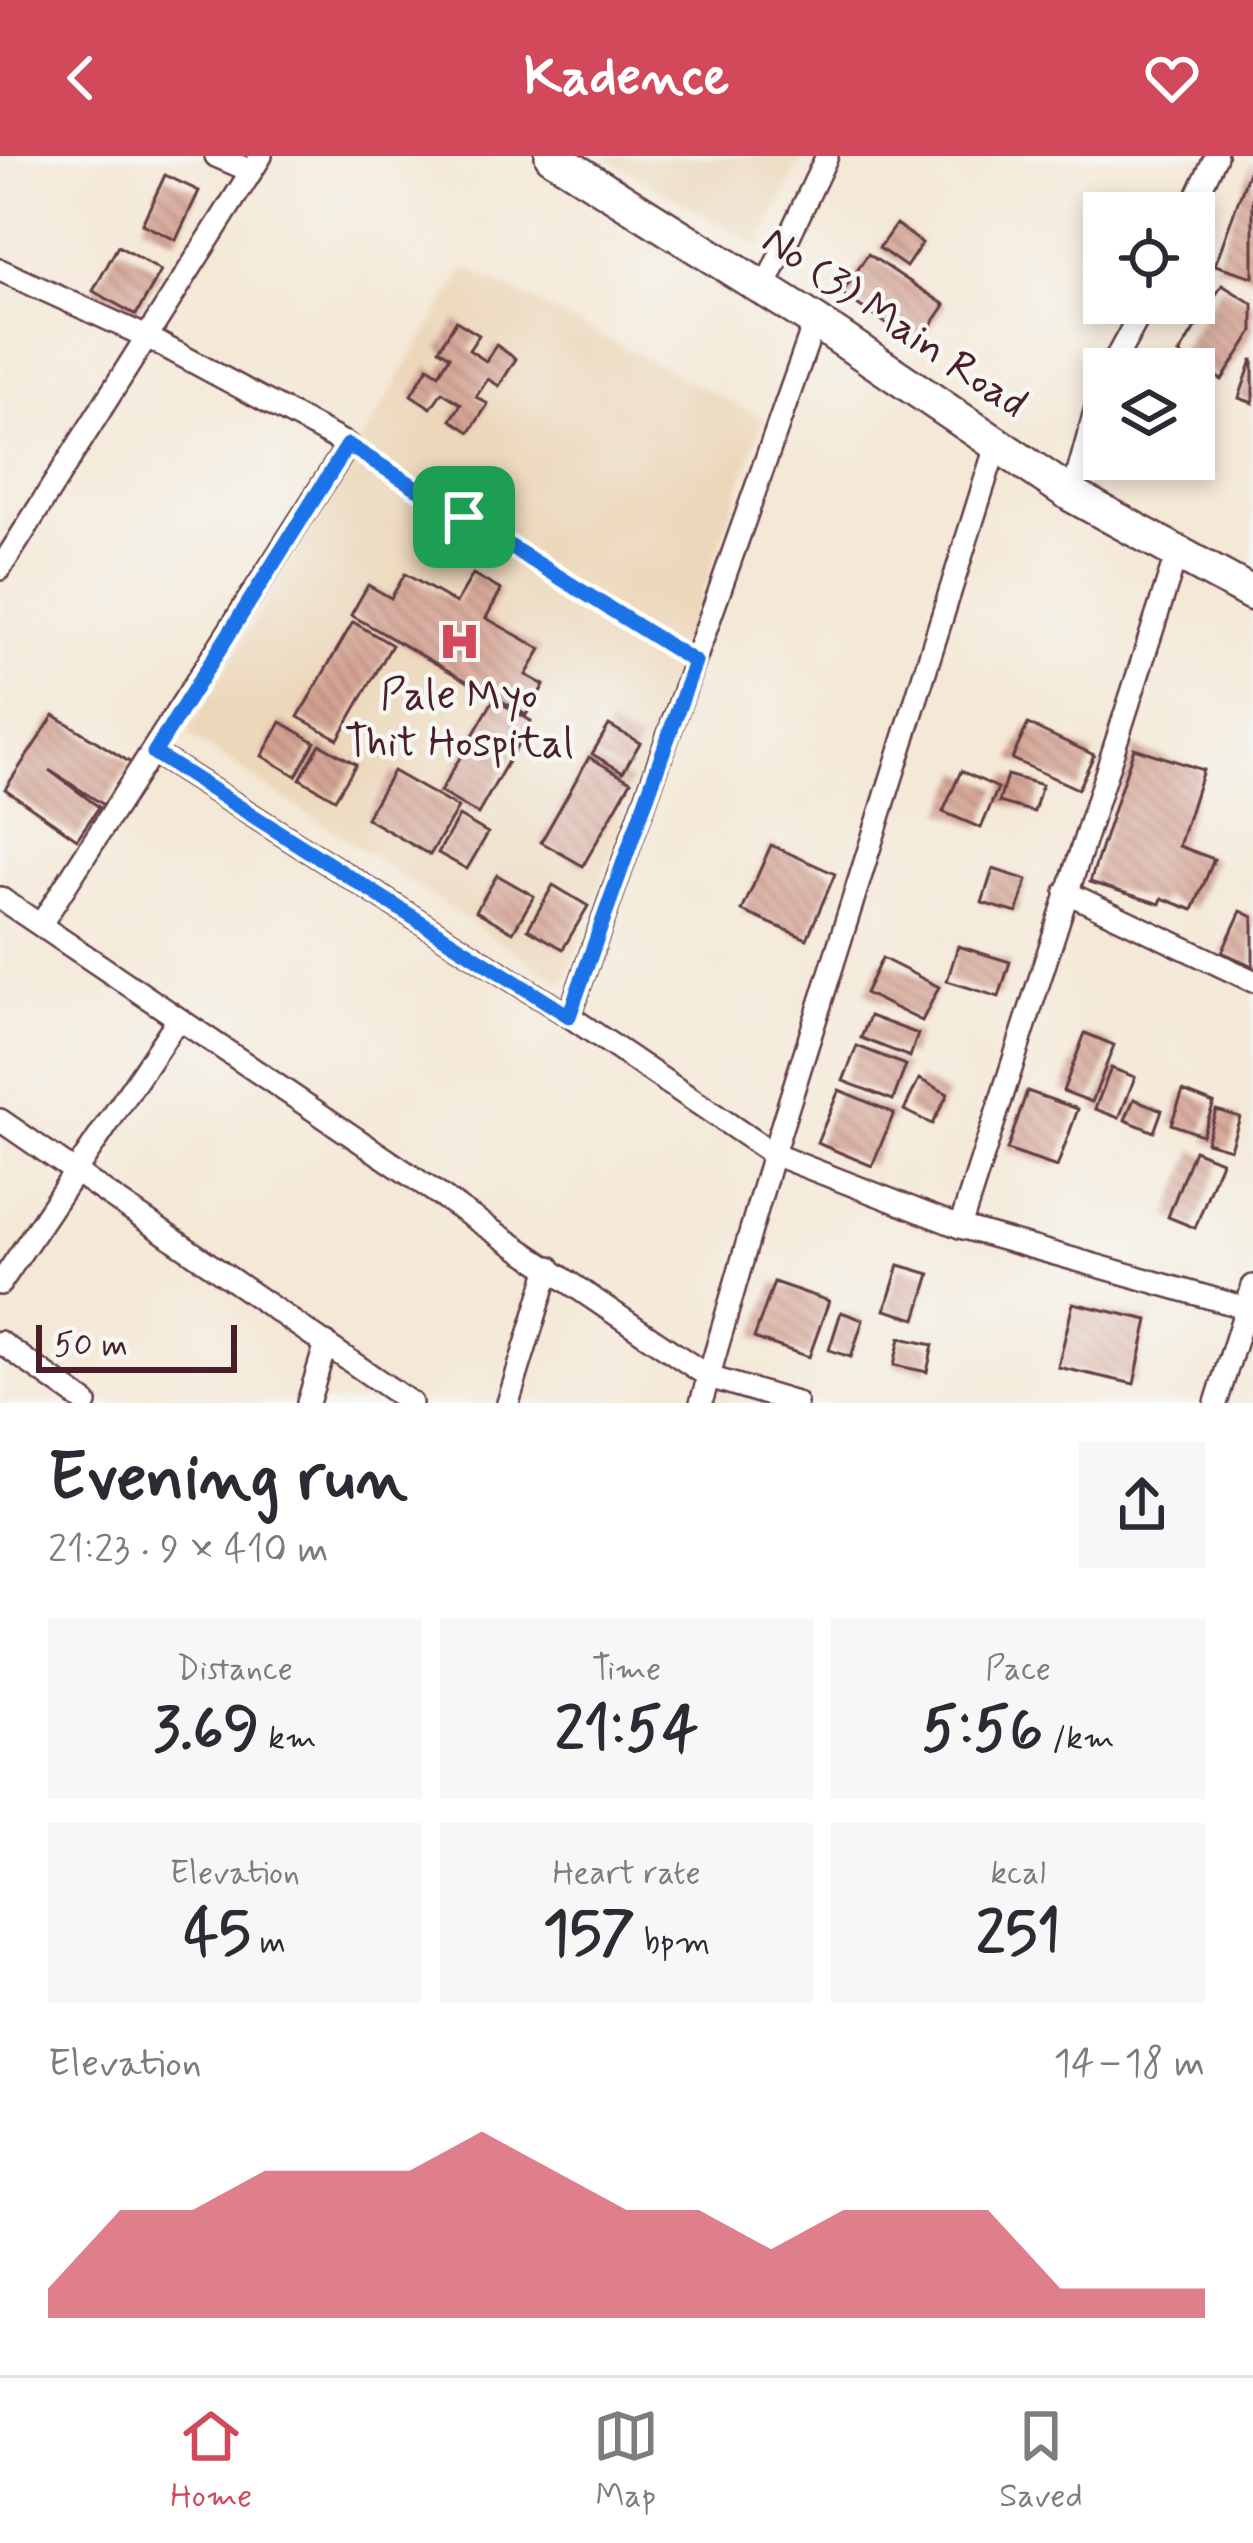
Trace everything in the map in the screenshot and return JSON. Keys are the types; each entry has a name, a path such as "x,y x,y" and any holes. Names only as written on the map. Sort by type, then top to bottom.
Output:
{"main road":[{"name":"No (3) Main Road","path":"552,156 815,322 1072,495 1253,594"}],"street":[{"path":"0,569 256,164 216,156"},
{"path":"764,289 827,156"},
{"path":"1199,192 1216,156"},
{"path":"0,270 147,338 348,445 41,924"},
{"path":"569,1016 815,322"},
{"path":"701,1403 773,1154 997,446"},
{"path":"1072,495 1083,455"},
{"path":"960,1227 1177,553"},
{"path":"154,753 569,1016 773,1154 960,1227 1250,1297 1216,1403"},
{"path":"1066,892 1253,981"},
{"path":"0,898 709,1377 796,1403"},
{"path":"0,1284 178,1019"},
{"path":"0,1120 411,1403"},
{"path":"508,1403 550,1268"},
{"path":"0,1342 86,1403"},
{"path":"308,1403 326,1343"}],"lane":[{"path":"348,445 695,662"}],"shaded area":[{"path":"604,156 803,156 758,246"},
{"path":"466,267 764,419 564,984 187,734"}],"building":[{"path":"1253,160 1253,277 1215,265"},
{"path":"165,175 199,191 176,240 142,224"},
{"path":"896,224 922,243 906,267 879,248"},
{"path":"118,246 161,271 136,315 93,291"},
{"path":"868,254 945,305 918,345 842,294"},
{"path":"1222,285 1253,304 1253,331 1222,380 1215,376 1215,348 1183,348 1198,324 1215,324 1215,296"},
{"path":"456,321 479,335 469,350 486,361 496,345 516,359 499,386 488,379 476,397 488,404 470,432 451,420 461,404 442,392 431,408 411,395 428,367 439,374 450,356 439,349"},
{"path":"1253,360 1253,403 1239,398"},
{"path":"405,574 456,603 473,574 501,590 486,618 541,649 526,675 544,685 526,715 351,615 368,585 391,598"},
{"path":"353,622 392,645 338,739 298,717"},
{"path":"494,699 531,721 478,814 440,792"},
{"path":"54,715 131,763 104,805 49,770 99,807 77,839 5,789"},
{"path":"281,722 315,742 296,776 262,756"},
{"path":"1028,724 1094,755 1078,789 1012,759"},
{"path":"609,725 640,743 623,772 592,754"},
{"path":"320,744 356,764 335,799 300,779"},
{"path":"1134,748 1203,770 1179,846 1214,859 1193,910 1090,882"},
{"path":"589,757 631,781 583,866 541,842"},
{"path":"393,771 458,808 430,855 366,818"},
{"path":"961,771 998,788 981,828 943,812"},
{"path":"1007,775 1042,785 1034,812 999,802"},
{"path":"459,816 488,833 467,869 438,853"},
{"path":"771,845 835,874 807,939 742,911"},
{"path":"993,869 1027,880 1017,913 982,903"},
{"path":"497,875 534,896 513,932 476,911"},
{"path":"553,885 588,906 563,949 528,929"},
{"path":"1241,911 1253,917 1253,966 1222,952"},
{"path":"958,946 1010,962 999,997 947,981"},
{"path":"882,958 939,987 922,1021 865,993"},
{"path":"870,1016 918,1034 910,1057 861,1038"},
{"path":"1085,1033 1114,1045 1092,1102 1063,1091"},
{"path":"857,1046 906,1065 893,1100 843,1081"},
{"path":"1111,1068 1135,1077 1119,1118 1095,1109"},
{"path":"919,1079 948,1094 932,1124 904,1110"},
{"path":"839,1090 894,1113 872,1166 817,1143"},
{"path":"1027,1091 1078,1109 1057,1167 1007,1150"},
{"path":"1183,1091 1214,1103 1202,1135 1171,1124"},
{"path":"1134,1099 1162,1110 1154,1132 1125,1120"},
{"path":"1216,1110 1240,1117 1230,1149 1206,1142"},
{"path":"1194,1150 1221,1161 1195,1228 1168,1217"},
{"path":"899,1265 930,1274 916,1319 885,1310"},
{"path":"774,1282 829,1301 809,1357 754,1338"},
{"path":"1073,1303 1148,1320 1134,1384 1058,1367"},
{"path":"841,1312 863,1320 851,1357 829,1350"},
{"path":"900,1338 933,1345 927,1372 894,1365"}],"place":[{"name":"Pale Myo Thit Hospital","path":"459,642"}],"route":[{"path":"348,445 464,517 695,662 569,1016 154,753 348,445"}]}
